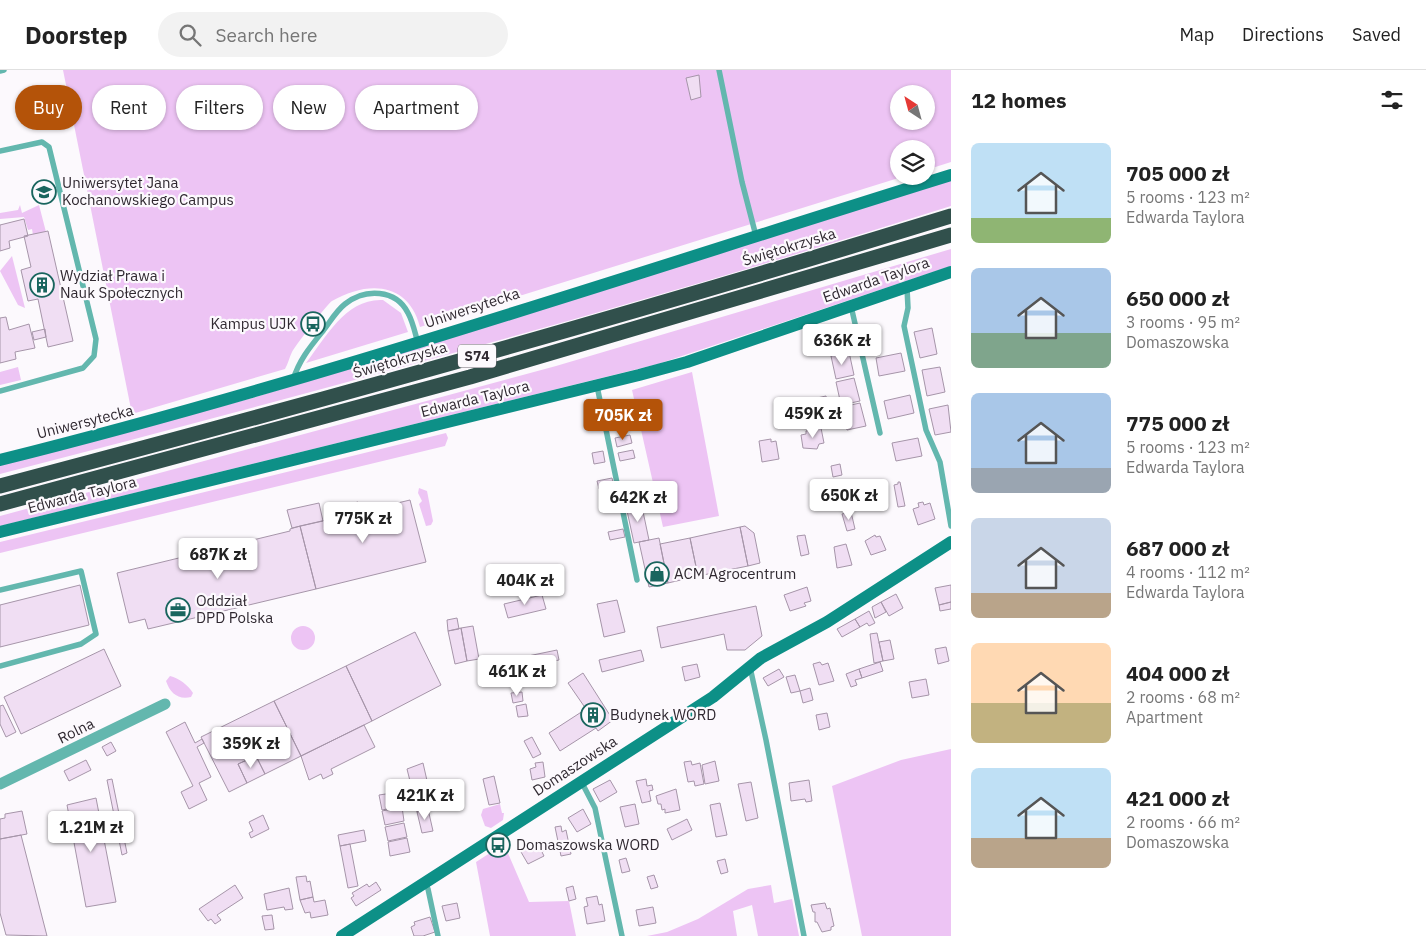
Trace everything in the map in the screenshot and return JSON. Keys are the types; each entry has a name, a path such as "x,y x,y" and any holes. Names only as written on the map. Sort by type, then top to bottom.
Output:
{"highway":[{"name":"Świętokrzyska","path":"0,486 314,402 564,332 951,216"},
{"name":"S74","path":"0,504 470,377 951,236"}],"street":[{"name":"Uniwersytecka","path":"0,460 130,427 292,382 951,175"},
{"name":"Edwarda Taylora","path":"0,532 597,386 687,362 951,272"},
{"name":"Domaszowska","path":"342,936 713,697 770,652 827,622 951,542"},
{"name":"Rolna","path":"0,784 165,704"}],"lane":[{"path":"0,71 4,70"},
{"path":"719,70 742,182 756,236"},
{"path":"0,151 42,142 49,147 96,339 94,356 83,368 0,390"},
{"path":"906,287 908,308 904,326 926,430 940,462 951,526"},
{"path":"292,382 299,361 341,308 361,295 371,293 387,294 400,302 408,313 418,343"},
{"path":"851,306 880,433"},
{"path":"597,386 637,580"},
{"path":"0,590 82,571 96,634 81,644 0,666"},
{"path":"750,667 804,936"},
{"path":"581,781 595,808 622,936"},
{"path":"424,882 428,889 438,936"}],"shaded area":[{"path":"63,70 951,70 951,162 935,167 935,140 890,140 890,181 420,327 414,312 406,301 396,293 385,289 372,288 345,294 332,301 312,325 294,348 285,369 132,414 75,130 82,130 82,85 66,85"},
{"path":"951,179 951,206 596,313 239,411 0,474 0,465 256,397"},
{"path":"20,205 22,213 39,205 46,232 33,235 32,229 28,230 24,217 0,219 0,213 18,210"},
{"path":"951,249 951,266 658,364 0,526 0,516 556,366"},
{"path":"12,256 25,308 18,305 0,271"},
{"path":"383,300 401,313 408,332 306,363 329,331 348,312 358,305 370,301"},
{"path":"18,367 21,380 0,385 0,372"},
{"path":"692,372 719,516 663,527 632,390"},
{"path":"446,433 448,438 445,446 0,553 0,542"},
{"path":"419,488 427,491 433,521 431,525 426,526 419,504 422,501 418,493"},
{"path":"303,626 311,630 315,638 311,646 303,650 295,646 291,638 295,630"},
{"path":"170,676 180,680 189,687 193,693 191,697 178,696 172,692 166,681"},
{"path":"951,749 951,936 862,936 832,786 901,760"},
{"path":"500,804 502,813 504,813 503,820 491,828 485,826 481,815 483,809"},
{"path":"504,844 529,902 569,901 576,936 490,936 476,862"},
{"path":"771,885 774,903 792,899 799,936 758,936 752,905 733,911 737,936 647,936 667,932 698,919 748,889"}],"building":[{"path":"699,75 701,97 691,100 686,78"},
{"name":"Wydział Prawa i Nauk Społecznych","path":"24,219 28,236 9,241 10,248 0,251 0,225"},
{"name":"Wydział Prawa i Nauk Społecznych","path":"48,231 73,341 48,347 38,299 28,301 21,270 31,267 24,236"},
{"path":"6,317 9,330 29,324 35,348 15,352 16,359 0,363 0,318"},
{"path":"932,328 937,354 920,358 914,332"},
{"path":"45,329 46,337 34,340 32,332"},
{"path":"849,352 854,375 836,379 831,356"},
{"path":"901,353 905,371 879,376 876,358"},
{"path":"940,367 945,392 927,396 922,370"},
{"path":"854,378 860,401 841,405 836,382"},
{"path":"910,395 914,413 888,419 884,401"},
{"path":"826,396 828,408 819,409 817,398"},
{"path":"860,403 866,426 847,430 842,407"},
{"path":"948,405 951,432 935,435 929,409"},
{"path":"821,428 824,443 819,444 817,449 803,448 801,435 806,434 806,431"},
{"path":"630,435 632,443 617,447 615,438"},
{"path":"918,438 922,456 896,461 892,443"},
{"path":"771,439 771,442 776,441 779,459 762,462 759,441"},
{"path":"633,450 635,458 620,461 618,453"},
{"path":"603,451 605,462 594,464 592,453"},
{"path":"840,464 842,475 833,477 831,466"},
{"path":"612,478 614,486 599,489 597,481"},
{"path":"900,482 905,506 898,507 894,485 898,484"},
{"path":"865,486 866,490 871,489 874,505 859,508 856,493 861,491 861,487"},
{"path":"410,500 426,562 316,589 300,526 348,515 346,505 358,502 360,512"},
{"path":"641,502 649,540 634,543 626,506"},
{"path":"923,502 924,505 930,503 935,519 918,525 913,509 919,507 918,503"},
{"path":"319,503 323,521 292,528 287,510"},
{"path":"851,512 855,529 847,531 842,514"},
{"path":"300,526 316,589 148,629 145,619 129,623 117,573 290,531 290,529"},
{"path":"745,526 754,533 760,563 748,566 740,527"},
{"path":"740,527 748,566 698,576 690,538"},
{"path":"623,529 625,537 610,540 608,532"},
{"path":"805,535 809,554 801,556 797,536"},
{"path":"875,535 876,537 880,536 886,550 871,555 865,541"},
{"path":"659,538 668,583 649,587 639,542"},
{"path":"690,538 698,576 668,583 660,544"},
{"path":"846,544 852,565 837,568 834,547"},
{"path":"80,585 89,625 0,647 0,605"},
{"path":"951,585 951,602 939,605 935,588"},
{"path":"807,587 811,601 804,603 806,606 790,611 784,595"},
{"path":"896,594 903,608 889,616 881,602"},
{"path":"542,595 546,609 508,618 504,604"},
{"path":"617,600 625,632 604,637 597,604"},
{"path":"881,602 886,612 875,618 872,607"},
{"path":"951,602 951,609 940,611 939,605"},
{"path":"756,606 762,636 745,650 727,650 724,634 661,648 657,627"},
{"path":"869,611 875,623 869,626 867,623 860,627 855,619"},
{"path":"457,618 459,629 448,631 447,620"},
{"path":"855,619 860,627 842,637 837,629"},
{"path":"473,626 479,659 467,661 461,628"},
{"path":"461,628 467,661 455,664 448,631"},
{"path":"415,632 441,685 372,721 346,666"},
{"path":"877,633 883,661 874,663 870,634"},
{"path":"890,640 894,659 883,661 879,642"},
{"path":"946,647 949,661 938,664 935,649"},
{"path":"104,649 121,686 21,734 4,697"},
{"path":"557,650 559,660 506,671 504,661"},
{"path":"641,650 644,661 602,672 599,660"},
{"path":"820,662 822,665 828,663 834,681 819,685 813,664"},
{"path":"880,662 883,671 862,678 859,669"},
{"path":"697,664 700,677 685,681 682,667"},
{"path":"346,666 372,721 301,756 274,701"},
{"path":"779,669 784,677 768,686 763,678"},
{"path":"859,669 862,678 855,680 857,685 851,687 846,674"},
{"name":"Budynek WORD","path":"583,673 613,720 598,731 596,728 560,751 549,733 586,709 568,683"},
{"path":"795,675 800,691 791,693 786,677"},
{"path":"926,679 929,695 912,698 909,682"},
{"path":"810,688 813,700 803,703 800,691"},
{"path":"522,692 523,701 513,703 511,693"},
{"path":"274,701 301,756 265,774 256,756 238,764 247,783 229,792 201,737"},
{"path":"526,704 528,716 518,717 516,706"},
{"path":"3,705 16,732 6,737 0,724 0,706"},
{"path":"827,713 830,727 819,730 816,715"},
{"path":"185,722 195,743 202,739 204,743 197,747 211,777 199,783 207,800 189,809 181,792 193,786 166,732"},
{"path":"364,725 375,747 331,769 333,774 323,779 321,774 309,780 301,756"},
{"path":"532,737 541,754 533,758 524,741"},
{"path":"111,742 116,751 107,756 102,747"},
{"path":"256,756 265,774 247,783 238,764"},
{"path":"86,760 91,770 69,781 64,771"},
{"path":"691,761 692,765 700,763 704,784 695,786 694,781 688,782 684,762"},
{"path":"715,761 719,781 705,784 702,765"},
{"path":"543,762 545,777 532,780 530,769 536,767 535,763"},
{"path":"423,763 428,785 412,789 407,769"},
{"path":"494,776 500,803 489,805 483,779"},
{"path":"112,779 127,853 122,855 107,780"},
{"path":"646,779 647,786 652,785 653,790 649,791 651,801 642,803 636,781"},
{"path":"610,780 617,792 600,802 593,789"},
{"path":"809,780 812,801 806,802 805,799 791,801 789,783"},
{"path":"751,782 758,818 746,821 738,784"},
{"path":"422,787 428,809 417,812 412,789"},
{"path":"676,789 680,810 665,813 665,809 662,810 661,804 658,804 656,796"},
{"path":"399,792 402,806 382,810 379,795"},
{"path":"96,798 116,902 86,907 67,805"},
{"path":"720,803 727,835 716,837 710,805"},
{"path":"635,804 639,824 625,827 620,807"},
{"path":"402,807 404,821 385,825 382,811"},
{"path":"428,809 433,831 422,833 417,812"},
{"path":"583,809 591,824 577,832 568,818"},
{"path":"22,811 27,834 0,839 0,819 5,818 5,814"},
{"path":"263,815 269,829 251,838 249,833 253,831 249,822"},
{"path":"687,819 692,830 672,840 667,829"},
{"path":"404,823 407,837 388,841 385,827"},
{"path":"561,826 562,832 566,830 571,854 561,856 555,827"},
{"path":"364,830 366,841 340,846 338,835"},
{"path":"21,835 47,936 6,935 0,913 0,839"},
{"path":"407,838 410,852 390,856 388,842"},
{"path":"535,841 538,846 543,844 546,850 542,852 544,856 528,864 521,852"},
{"path":"350,844 358,886 348,888 340,846"},
{"path":"626,858 630,871 622,873 619,860"},
{"path":"725,859 728,872 721,874 717,861"},
{"path":"654,875 658,887 651,889 647,877"},
{"path":"306,876 307,882 310,881 313,897 300,900 296,877"},
{"path":"376,882 381,890 356,906 351,898 354,896 352,893 367,884 369,887"},
{"path":"235,885 243,898 217,915 221,920 215,924 211,919 208,921 199,909"},
{"path":"573,886 576,899 569,901 566,888"},
{"path":"289,888 293,909 285,910 284,907 267,910 264,894"},
{"path":"597,896 599,905 602,904 605,921 587,924 584,907 588,906 586,898"},
{"path":"313,897 314,902 325,900 328,915 311,918 310,912 305,913 300,900"},
{"path":"457,903 460,918 446,921 442,906"},
{"path":"825,903 827,909 830,908 834,926 831,927 831,930 822,932 817,922 815,922 815,912 813,912 811,905"},
{"path":"653,907 656,923 639,926 636,910"},
{"path":"272,915 274,929 265,930 262,916"},
{"path":"430,917 435,932 423,936 414,936 411,927 415,925 414,922"}],"place":[{"name":"Uniwersytet Jana Kochanowskiego Campus","path":"44,192"},
{"name":"Wydział Prawa i Nauk Społecznych","path":"42,285"},
{"name":"Kampus UJK","path":"313,324"},
{"name":"ACM Agrocentrum","path":"657,574"},
{"name":"Oddział DPD Polska","path":"178,610"},
{"name":"Budynek WORD","path":"593,715"},
{"name":"Domaszowska WORD","path":"498,845"}]}
